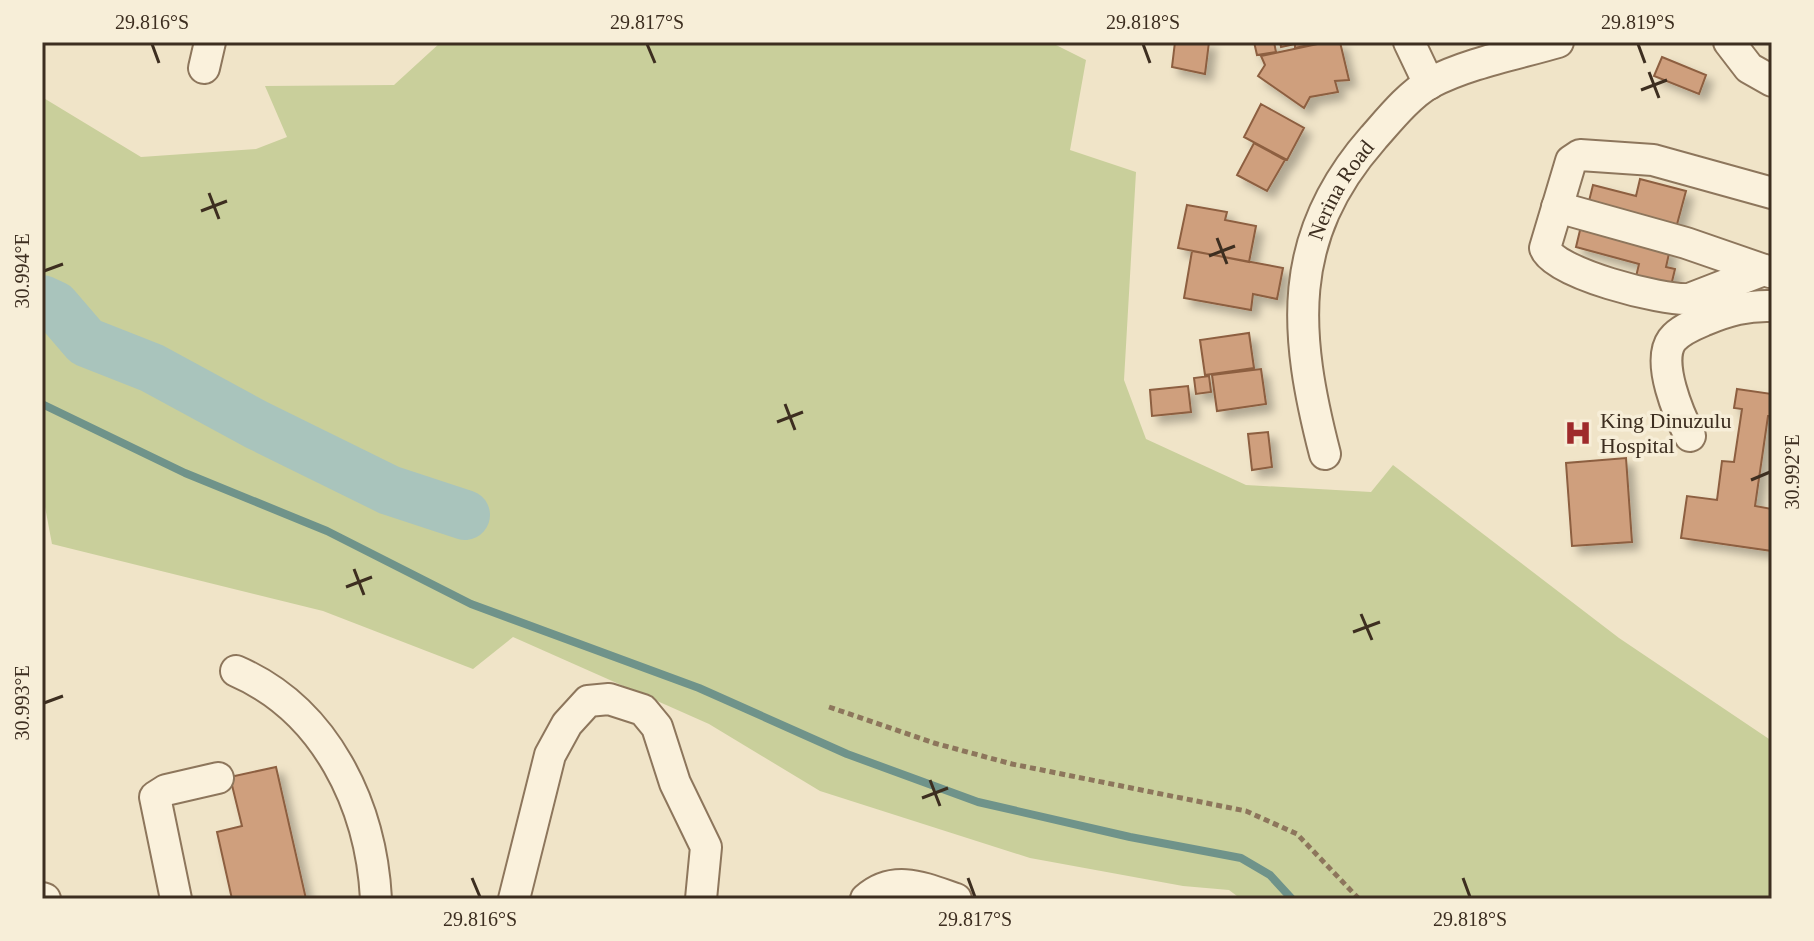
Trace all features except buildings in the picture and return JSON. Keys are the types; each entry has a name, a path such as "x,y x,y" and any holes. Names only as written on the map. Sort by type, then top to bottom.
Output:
{"street":[{"path":"1409,42 1429,84"},
{"name":"Nerina Road","path":"1325,454 1304,356 1301,305 1308,264 1331,196 1355,159 1392,117 1429,84 1558,42"},
{"path":"1729,42 1749,68 1772,81"},
{"path":"1768,271 1689,299 1654,298 1550,258 1545,248 1571,161 1580,155 1653,160 1772,193"},
{"path":"1557,207 1686,243 1768,271"},
{"path":"1690,436 1673,397 1668,370 1668,348 1673,338 1687,328 1727,311 1772,306"},
{"path":"236,671 256,680 301,712 319,731 342,770 360,820 376,899"},
{"path":"514,899 550,755 567,724 588,701 609,699 643,710 657,727 675,783 706,847 701,899"},
{"path":"176,899 155,797 166,790 218,778"},
{"path":"866,899 885,885 912,884 956,899"}],"path":[{"path":"829,707 934,743 1012,764 1246,811 1297,834 1359,899"}],"green space":[{"path":"441,42 1050,42 1086,60 1070,150 1136,172 1124,380 1146,439 1246,485 1371,492 1393,465 1619,638 1772,741 1772,899 1241,899 1229,890 1183,886 1030,858 820,791 709,724 513,637 473,669 323,611 52,544 42,491 42,97 141,157 256,149 287,137 265,86 394,85"}],"waterway":[{"path":"42,300 55,306 86,342 152,368 257,425 389,490 465,515"},
{"path":"42,404 185,473 327,531 471,604 699,688 847,754 978,802 1130,837 1241,858 1270,875 1292,899"}],"place":[{"name":"King Dinuzulu Hospital","path":"1578,433"}]}
